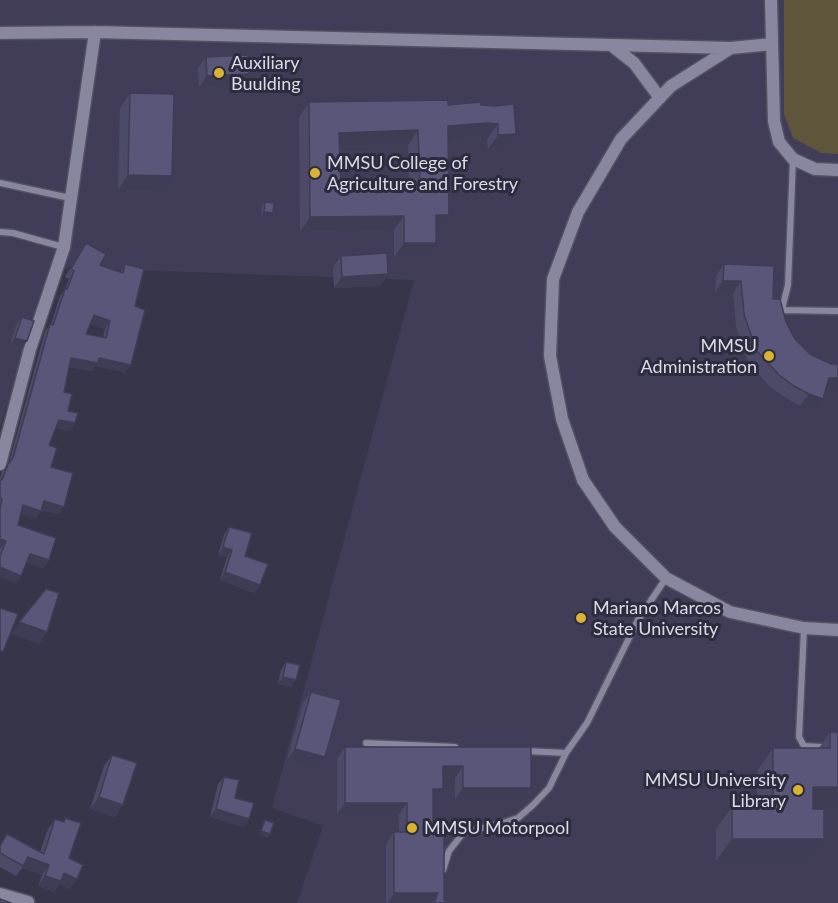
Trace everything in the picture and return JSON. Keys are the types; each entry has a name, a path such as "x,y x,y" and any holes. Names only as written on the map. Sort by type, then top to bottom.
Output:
{"street":[{"path":"771,0 774,121 779,142 793,159 815,168 838,170"},
{"path":"0,33 95,32 731,48 772,44"},
{"path":"1,458 30,349 64,247 95,32"},
{"path":"611,45 634,63 660,98"},
{"path":"731,48 671,86 621,139 578,212 553,279 550,356 562,419 583,480 615,527 666,578 730,612 804,628 838,630"},
{"path":"0,894 30,903"}],"lane":[{"path":"782,322 781,310 788,285 793,159"},
{"path":"0,183 70,198"},
{"path":"0,232 14,233 64,247"},
{"path":"781,310 838,311"},
{"path":"443,870 448,851 464,832 518,818 549,788 566,753 587,723 638,620 666,578"},
{"path":"804,628 800,737 804,746 838,747"},
{"path":"366,743 460,747"},
{"path":"519,750 566,753"}],"shaded area":[{"name":"Mariano Marcos State University","path":"0,0 838,0 838,903 297,903 323,826 272,808 414,280 51,267 0,427"},
{"path":"784,0 838,0 838,154 821,153 793,138 784,114"}],"building":[{"path":"248,55 249,74 207,76 206,57"},
{"path":"130,93 174,94 172,176 128,175"},
{"path":"448,100 448,105 480,102 481,105 495,106 514,104 516,134 498,135 498,124 448,126 449,215 436,215 436,243 404,243 404,216 310,217 309,102","holes":["418,130 420,185 341,187 339,133"]},
{"path":"265,202 274,203 273,213 264,212"},
{"path":"86,243 106,254 100,265 123,273 125,264 144,269 135,306 145,310 131,365 99,358 98,363 71,358 64,392 72,394 68,411 78,413 75,423 59,420 49,445 57,448 51,467 73,473 64,507 44,501 41,511 23,505 18,525 56,538 49,560 30,554 21,576 0,567 0,556 6,541 0,539 2,499 0,498 0,479 2,480 13,458 50,324 53,325 65,289 74,271 71,269","holes":["94,315 110,321 106,338 86,334"]},
{"path":"387,253 388,274 342,277 341,256"},
{"path":"724,264 774,266 773,299 780,299 786,322 795,339 810,354 831,364 838,364 838,378 829,378 823,399 794,386 779,375 756,350 744,314 741,281 723,281"},
{"path":"22,317 34,321 27,341 15,338"},
{"path":"229,527 252,533 245,556 268,564 260,585 225,572 232,550 223,547"},
{"path":"46,589 59,593 47,632 19,622"},
{"path":"0,608 18,614 3,652 0,650"},
{"path":"286,662 300,665 296,680 283,677"},
{"path":"311,692 341,700 325,757 295,749"},
{"path":"830,732 838,732 838,787 813,787 813,809 824,809 824,839 732,839 732,807 773,807 773,748 830,748"},
{"name":"MMSU Motorpool","path":"345,747 531,747 531,788 463,788 463,766 443,766 443,789 433,789 433,831 444,831 444,900 451,903 434,903 438,893 394,893 394,832 407,832 407,803 345,803"},
{"path":"112,755 137,763 123,805 99,797"},
{"path":"224,777 239,780 235,798 254,803 249,819 216,809"},
{"path":"65,818 81,823 69,858 83,865 77,879 64,873 61,881 45,876 49,865 28,857 23,866 0,853 0,846 7,834 44,854 55,819 64,822"},
{"path":"265,820 274,823 270,834 261,831"}],"place":[{"name":"Auxiliary Buulding","path":"219,73"},
{"name":"MMSU College of Agriculture and Forestry","path":"315,173"},
{"name":"MMSU Administration","path":"769,356"},
{"name":"Mariano Marcos State University","path":"581,618"},
{"name":"MMSU University Library","path":"798,790"},
{"name":"MMSU Motorpool","path":"412,828"}]}
